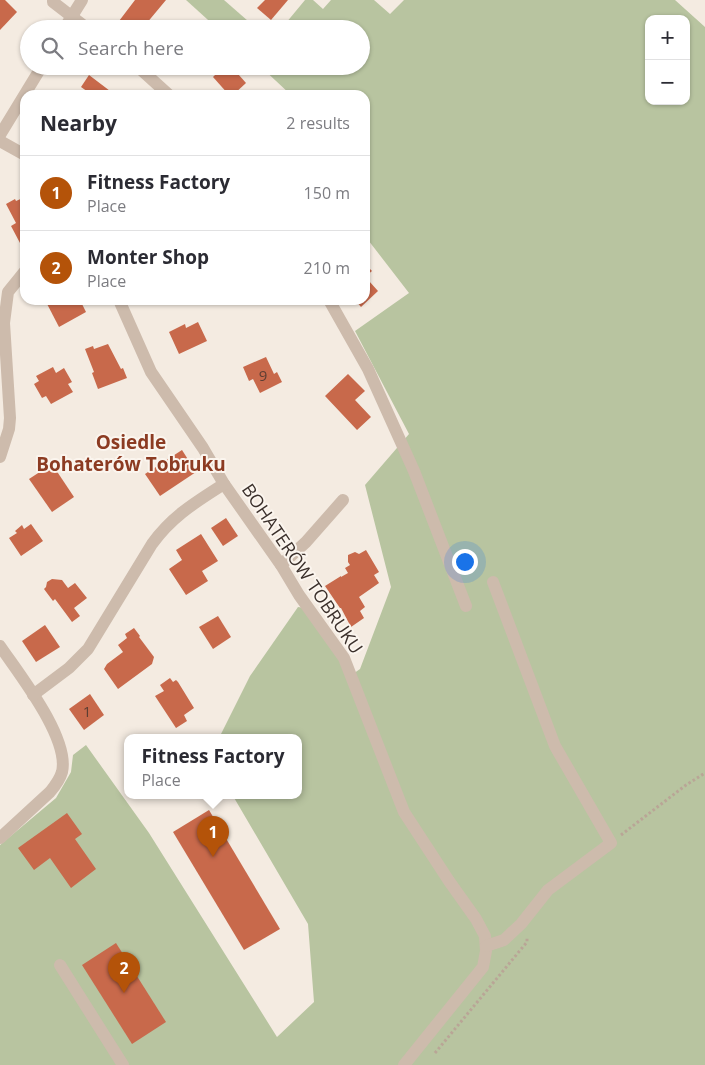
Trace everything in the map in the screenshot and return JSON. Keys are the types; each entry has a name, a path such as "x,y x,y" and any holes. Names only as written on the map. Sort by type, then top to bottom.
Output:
{"street":[{"path":"53,0 77,20"},
{"path":"70,20 82,0"},
{"path":"27,90 37,75"},
{"path":"148,75 164,90"},
{"path":"0,135 20,102"},
{"path":"0,141 20,152"},
{"path":"0,457 9,429 10,418 4,324 8,292 20,277"},
{"name":"BOHATERÓW TOBRUKU","path":"120,305 151,372 224,484 344,658 404,812 476,919 485,936 486,946"},
{"path":"332,305 368,369 414,471 466,606"},
{"path":"33,694 69,668 88,649 152,544 164,528 179,514 224,484"},
{"path":"281,565 306,542 343,500"},
{"path":"404,1065 482,967 486,946 504,940 521,924 548,890 611,843 555,746 493,582"},
{"path":"0,646 33,694 57,737 61,748 62,771 57,783 46,796 0,838"},
{"path":"60,965 123,1065"}],"path":[{"path":"611,843 686,785 705,773"},
{"path":"432,1057 527,942 526,934 521,924"}],"green space":[{"path":"186,0 224,0 247,20 208,20"},
{"path":"305,0 313,0 323,9 331,0 374,0 390,14 404,0 675,0 705,27 705,1065 0,1065 0,845 56,798 71,772 73,755 86,745 149,833 277,1037 314,1002 308,924 235,799 302,799 302,734 221,734 250,676 298,607 312,609 350,676 360,669 391,587 365,485 409,434 355,331 409,293 370,242 370,90 286,90 270,75 370,75 370,20 288,20"}],"building":[{"path":"0,0 5,0 17,12 0,30"},
{"path":"135,0 166,0 149,20 120,20"},
{"path":"265,0 288,0 271,20 257,8"},
{"path":"89,75 109,90 85,90 81,87"},
{"path":"215,75 239,75 246,83 238,90 225,90 213,77"},
{"path":"15,199 16,201 20,199 20,243 11,226 16,223 6,204"},
{"path":"370,282 378,291 370,299"},
{"path":"48,305 82,305 86,312 59,327"},
{"path":"198,322 207,341 179,354 169,332 185,324 186,328"},
{"path":"108,344 127,378 98,389 85,349 93,346 94,349"},
{"path":"266,357 274,374 277,372 282,382 260,393 253,379 249,381 243,367"},
{"path":"53,367 56,373 64,368 72,382 68,384 73,392 51,404 46,396 42,398 34,384 39,381 36,376"},
{"path":"348,374 365,391 355,400 371,417 357,430 325,396"},
{"path":"182,450 196,472 160,496 145,474"},
{"path":"52,464 74,497 52,512 29,479"},
{"path":"226,518 238,536 223,546 211,528"},
{"path":"31,524 43,541 21,556 9,538 17,533 15,531 22,525 24,529"},
{"path":"201,534 218,561 202,571 208,581 186,595 169,569 182,560 176,550"},
{"path":"366,550 379,572 374,575 379,583 359,597 365,607 360,611 364,618 351,627 341,608 325,586 348,573 345,568 350,565 348,555 355,552 359,554"},
{"path":"52,579 62,580 68,588 75,583 87,598 74,608 80,616 72,622 55,599 53,601 44,589 47,582"},
{"path":"218,616 231,637 213,649 199,627"},
{"path":"45,625 60,647 36,662 22,641"},
{"path":"134,628 154,657 152,664 118,689 104,669 107,664 123,652 118,645 127,638 125,634"},
{"path":"170,678 173,682 176,680 178,682 194,708 184,715 187,721 176,728 155,696 164,691 160,685"},
{"path":"90,694 104,715 84,730 69,709"},
{"path":"209,810 280,929 244,950 173,832"},
{"path":"67,813 82,834 75,839 96,869 71,888 50,858 34,870 18,848"},
{"path":"116,943 166,1022 132,1044 82,965"}],"place":[{"name":"Fitness Factory","path":"213,857"},
{"name":"Monter Shop","path":"124,993"}],"district":[{"name":"Osiedle Bohaterów Tobruku","path":"131,453"}]}
